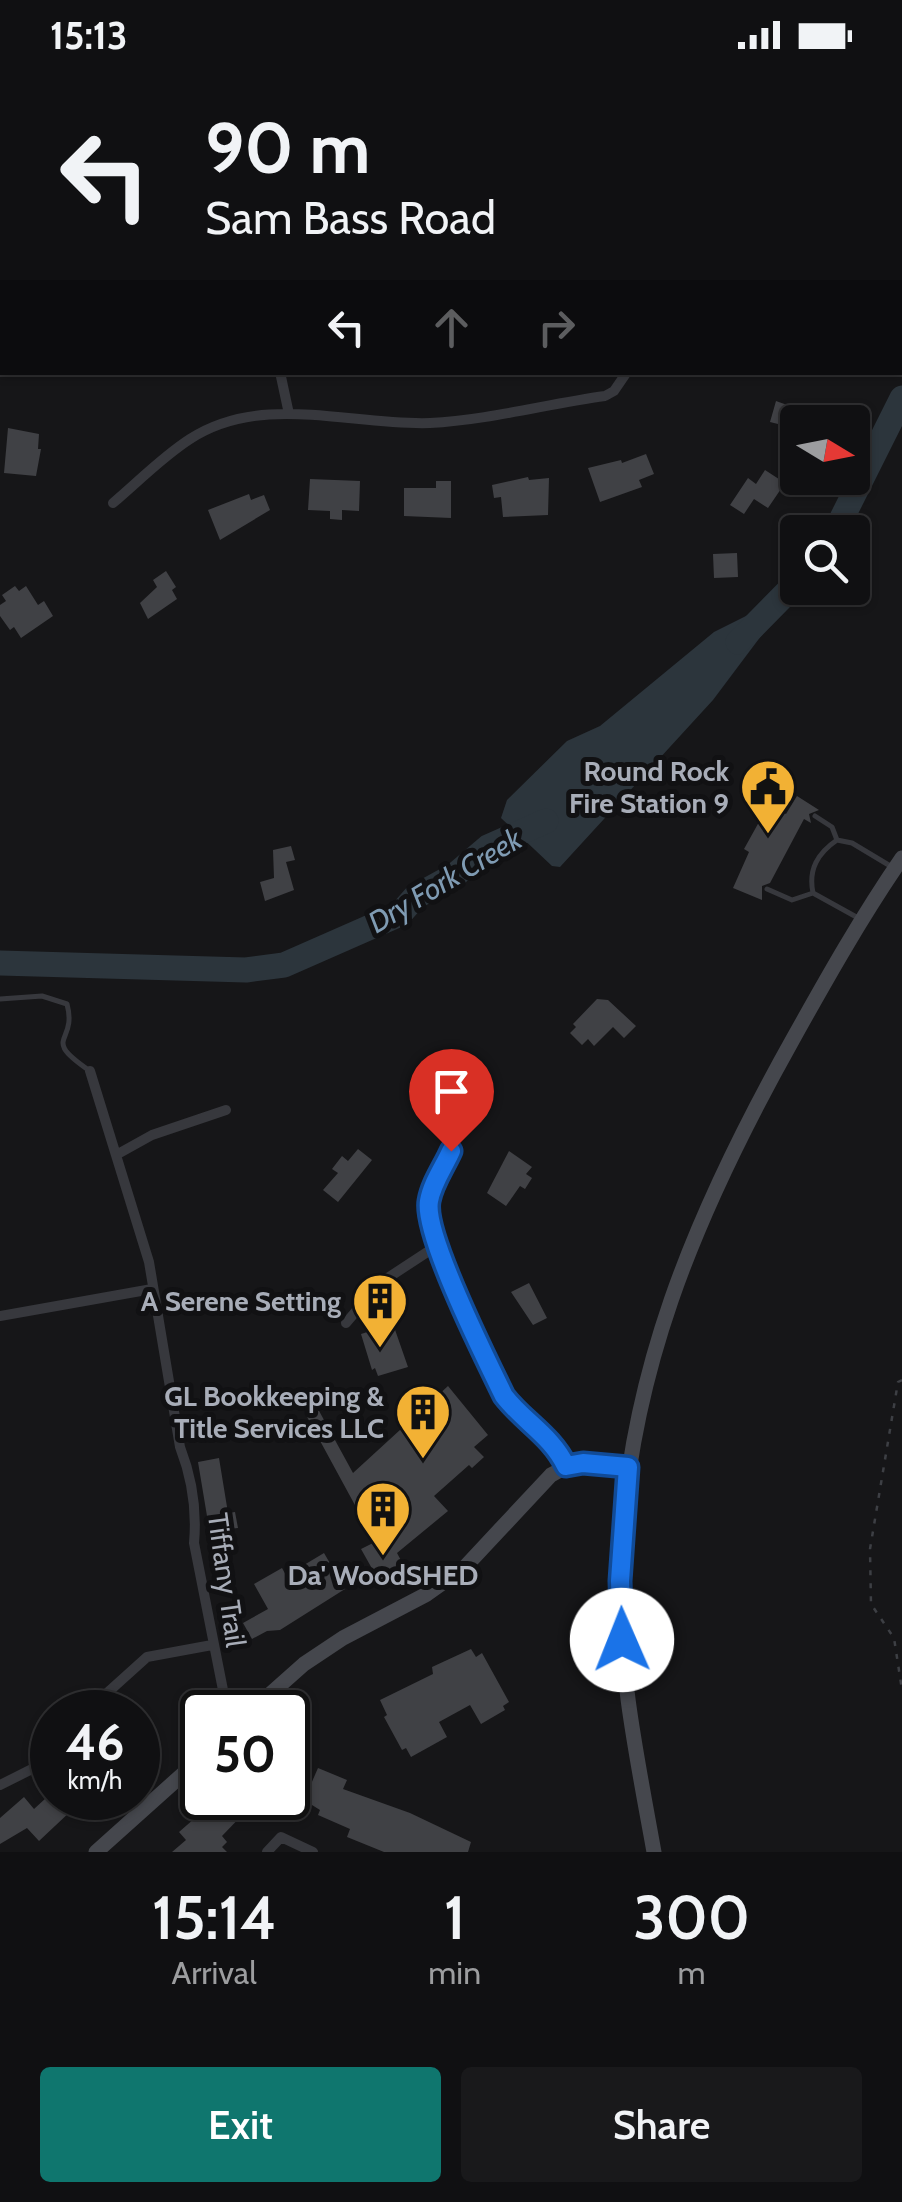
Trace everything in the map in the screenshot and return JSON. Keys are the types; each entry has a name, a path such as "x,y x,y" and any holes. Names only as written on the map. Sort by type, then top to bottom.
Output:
{"main road":[{"path":"654,1852 622,1640 620,1581 628,1467 650,1364 690,1244 765,1088 898,863"},
{"path":"276,1690 317,1656 427,1594 465,1567 539,1486 566,1466 583,1463 628,1467"},
{"path":"96,1852 180,1776"}],"street":[{"path":"281,375 289,414"},
{"path":"114,503 191,438 234,421 289,414 400,423 463,420 604,396 625,375"},
{"name":"Tiffany Trail","path":"90,1071 148,1262 180,1447 189,1469 196,1520 194,1543 223,1690"},
{"path":"116,1155 152,1135 226,1110"},
{"path":"451,1151 428,1202 438,1245 504,1396 517,1413 553,1441 566,1466"},
{"path":"346,1322 380,1282 438,1245"},
{"path":"0,1316 152,1289"},
{"path":"110,1690 147,1657 212,1645"},
{"path":"0,1785 30,1769"},
{"path":"267,1852 282,1838 313,1852"}],"lane":[{"path":"814,816 832,827 837,840"},
{"path":"837,840 898,863"},
{"path":"813,893 810,880 814,862 837,840"},
{"path":"768,889 792,900 813,893 863,920"},
{"path":"0,999 42,996 67,1004 70,1016 61,1046 90,1071"}],"path":[{"path":"902,1380 898,1382 870,1549 871,1604 894,1638 902,1690"}],"shaded area":[{"path":"748,615 773,620 713,700 560,867 552,866 501,818 507,800 567,741 600,726 714,632"}],"building":[{"path":"776,401 787,405 780,405 780,424 770,422"},
{"path":"8,428 39,434 41,449 36,476 4,473"},
{"path":"646,454 654,474 639,480 642,487 600,502 588,468 621,460 622,463"},
{"path":"765,470 780,480 780,490 768,508 754,499 744,514 730,505 748,478 756,484"},
{"path":"528,477 549,478 548,515 503,517 501,497 494,498 492,485"},
{"path":"310,479 360,481 359,511 342,510 342,520 330,519 330,511 308,510"},
{"path":"436,481 451,481 451,518 404,516 404,488 436,488"},
{"path":"249,494 251,500 264,495 270,510 220,540 208,510"},
{"path":"737,553 738,577 714,578 713,554"},
{"path":"166,571 176,587 172,590 177,599 148,619 140,603 157,587 153,580"},
{"path":"15,586 19,591 26,586 38,605 44,601 53,616 21,638 0,616 0,605 6,601 2,595"},
{"path":"797,796 819,810 809,814 811,823 804,819 770,883 762,886 762,900 733,888 749,852 744,849 769,804 786,814"},
{"path":"291,846 295,860 286,862 294,890 265,901 260,882 274,878 273,850"},
{"path":"597,999 608,1000 636,1026 624,1038 613,1027 594,1046 588,1039 582,1045 570,1033 576,1027 573,1024"},
{"path":"358,1149 372,1160 338,1202 323,1190 338,1173 332,1169 342,1156 348,1161"},
{"path":"509,1151 532,1167 526,1174 532,1178 525,1189 520,1186 506,1206 487,1193"},
{"path":"529,1283 547,1318 533,1325 511,1292"},
{"name":"A Serene Setting","path":"393,1324 408,1367 378,1376 375,1368 372,1370 361,1334"},
{"name":"GL Bookkeeping & Title Services LLC","path":"448,1386 488,1435 474,1447 484,1457 434,1496 448,1511 397,1553 404,1566 379,1581 361,1549 375,1542 306,1415 318,1409 353,1473"},
{"path":"219,1458 228,1513 235,1512 238,1528 228,1529 230,1543 212,1546 198,1462"},
{"path":"324,1553 345,1589 280,1630 267,1631 252,1639 243,1623 268,1609 254,1584 282,1568 294,1590 312,1579 304,1565"},
{"path":"471,1649 476,1657 482,1653 509,1702 503,1706 505,1710 481,1724 470,1705 439,1722 447,1737 411,1757 406,1748 402,1750 384,1717 387,1715 380,1700 433,1674 432,1667"},
{"path":"318,1768 347,1780 343,1789 410,1813 471,1842 468,1852 384,1852 347,1837 350,1829 318,1815 320,1810 310,1804 310,1786"},
{"path":"24,1797 30,1804 30,1820 61,1820 39,1841 27,1828 0,1844 0,1818"},
{"path":"193,1820 237,1820 222,1836 227,1842 222,1847 227,1852 172,1852 186,1840 179,1832"}],"waterway":[{"name":"Dry Fork Creek","path":"844,515 902,398"},
{"name":"Dry Fork Creek","path":"738,642 780,599"},
{"name":"Dry Fork Creek","path":"0,963 246,970 284,965 400,914 415,897 455,875 488,847 546,821"}],"place":[{"name":"Round Rock Fire Station 9","path":"768,836"},
{"name":"A Serene Setting","path":"380,1350"},
{"name":"GL Bookkeeping & Title Services LLC","path":"423,1461"},
{"name":"Da' WoodSHED","path":"383,1558"}],"route":[{"path":"451,1151 432,1189 428,1208 438,1245 504,1396 517,1413 553,1441 566,1466 583,1463 628,1467 620,1581 622,1640"}]}
